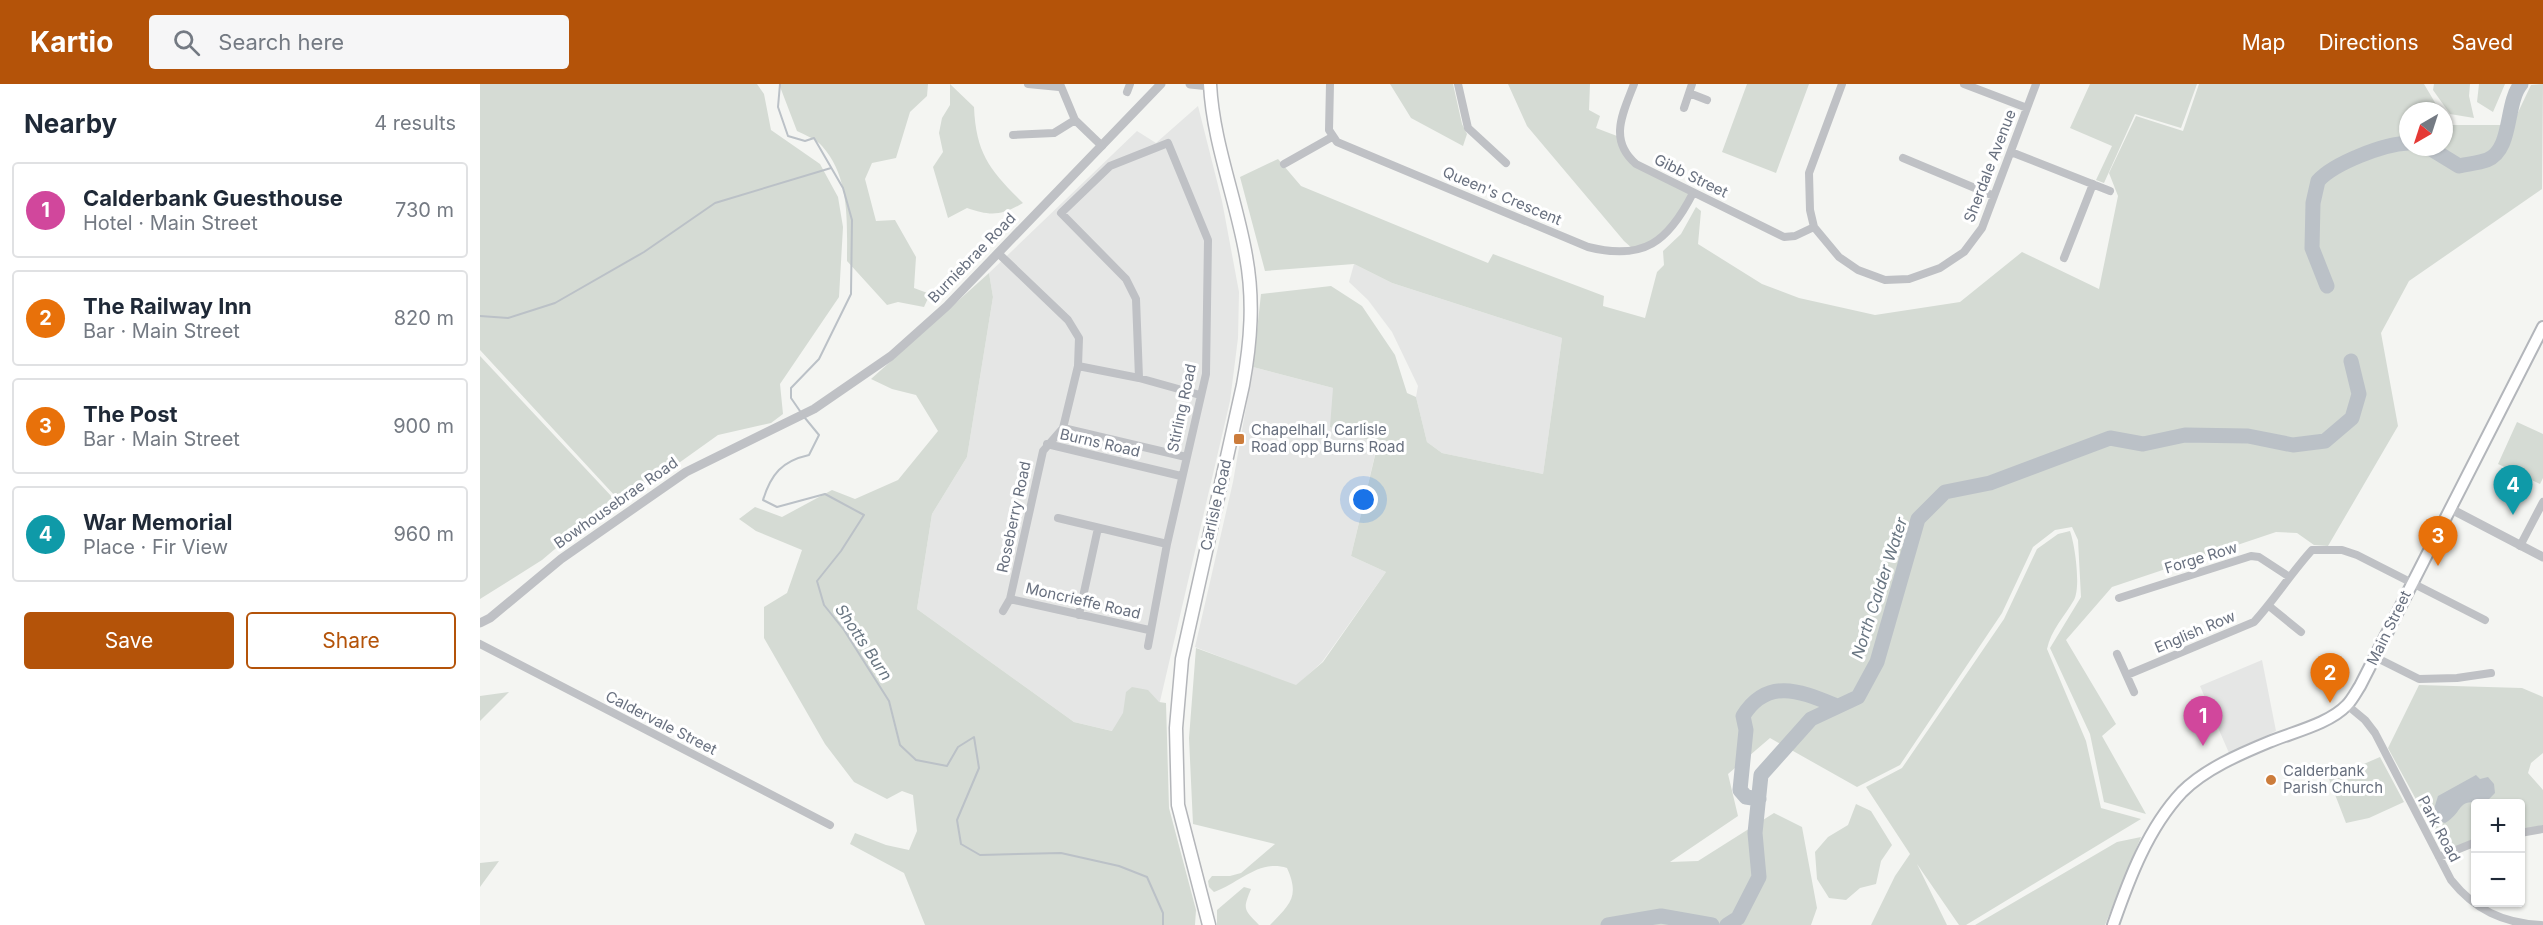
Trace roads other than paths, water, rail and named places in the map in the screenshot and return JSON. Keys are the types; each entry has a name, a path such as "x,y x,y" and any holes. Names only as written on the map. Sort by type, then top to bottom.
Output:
{"main road":[{"name":"Carlisle Road","path":"1209,925 1199,876 1186,841 1179,805 1176,728 1182,659 1243,385 1251,339 1252,311 1246,254 1222,160 1210,85"},
{"name":"Main Street","path":"2113,925 2126,887 2146,845 2169,809 2199,779 2252,749 2328,717 2347,705 2375,657 2543,327"}],"street":[{"path":"1028,84 1059,86 1075,120 1102,146"},
{"name":"Burniebrae Road","path":"781,426 814,408 872,370 910,340 947,306 1161,84"},
{"path":"1191,84 1210,85"},
{"path":"1284,164 1332,137 1329,124 1330,84"},
{"path":"1458,84 1468,128 1506,163"},
{"name":"Gibb Street","path":"1634,84 1619,124 1620,142 1624,151 1636,164 1784,237 1795,236 1814,227"},
{"path":"1684,108 1692,84"},
{"path":"1814,227 1808,191 1809,173 1842,84"},
{"path":"1964,84 2027,108"},
{"name":"Sherdale Avenue","path":"1814,227 1839,257 1858,270 1885,280 1909,279 1940,268 1964,252 1982,228 2036,84"},
{"path":"1689,93 1707,100"},
{"path":"1013,135 1054,133 1075,120"},
{"name":"Queen's Crescent","path":"1332,137 1337,142 1588,247 1605,252 1636,250 1656,244 1666,236 1693,193"},
{"name":"Stirling Road","path":"1139,378 1136,299 1126,279 1061,213 1110,166 1168,143 1208,240 1206,374 1181,476 1149,630 1148,646"},
{"path":"2011,152 2110,191"},
{"path":"1903,158 1994,196"},
{"path":"2064,258 2093,184"},
{"path":"998,253 1068,320 1079,338 1078,366 1063,428"},
{"path":"1078,366 1139,378 1200,395"},
{"name":"Bowhousebrae Road","path":"480,623 490,618 561,559 686,472 781,426"},
{"name":"Roseberry Road","path":"1003,611 1010,599 1043,451 1063,428"},
{"name":"Burns Road","path":"1063,428 1186,457"},
{"name":"Burns Road","path":"1047,444 1181,476"},
{"path":"2520,546 2543,502"},
{"path":"2451,509 2543,557"},
{"path":"1058,518 1167,544"},
{"path":"1079,615 1098,528"},
{"name":"English Row","path":"2127,675 2254,622 2269,606 2288,576 2312,550 2334,549 2357,555 2485,620"},
{"name":"Forge Row","path":"2119,598 2251,556 2259,557 2288,576"},
{"name":"Moncrieffe Road","path":"1010,599 1149,630"},
{"path":"2269,606 2301,632"},
{"name":"Caldervale Street","path":"480,644 830,825"},
{"path":"2117,654 2134,692"},
{"path":"2375,657 2420,679 2457,678 2491,673"},
{"name":"Park Road","path":"2347,705 2375,733 2451,880 2463,895 2479,907 2507,921 2541,925"},
{"path":"2525,832 2543,829"},
{"path":"2439,857 2471,844"}],"waterway":[{"name":"Shotts Burn","path":"780,84 778,107 788,136 805,141 814,138 843,188 852,220 851,294 819,359 791,388 791,398 802,414"},
{"name":"North Calder Water","path":"2443,156 2459,166 2484,161 2495,155 2505,137 2516,92 2521,84"},
{"name":"North Calder Water","path":"2327,286 2312,248 2313,203 2318,181 2347,161 2399,144"},
{"path":"480,316 508,318 555,303 644,252 715,203 831,168"},
{"name":"North Calder Water","path":"1727,925 1738,918 1759,877 1755,833 1761,775 1811,719 1858,697 1877,662 1918,519 1945,492 1990,483 2110,438 2143,444 2185,435 2248,436 2293,445 2325,441 2352,418 2359,394 2351,361"},
{"name":"Shotts Burn","path":"805,418 819,435 809,455 792,461 779,470 770,483 763,500 777,507 825,494 864,515 841,551 817,581 824,605 844,630 889,701 900,745 916,760 947,766 958,747 974,737 979,768 957,820 961,844 980,855 1061,853 1119,866 1147,877 1163,913 1163,925"},
{"name":"North Calder Water","path":"1759,799 1746,797 1740,790 1746,730 1743,716 1753,704 1763,696 1786,691 1798,692 1837,706"},
{"name":"North Calder Water","path":"1608,925 1661,916 1712,925"}],"place":[{"name":"Chapelhall, Carlisle Road opp Burns Road","path":"1239,439"},
{"name":"War Memorial","path":"2513,515"},
{"name":"The Post","path":"2438,566"},
{"name":"The Railway Inn","path":"2330,703"},
{"name":"Calderbank Guesthouse","path":"2203,746"},
{"name":"Calderbank Parish Church","path":"2271,780"}]}
